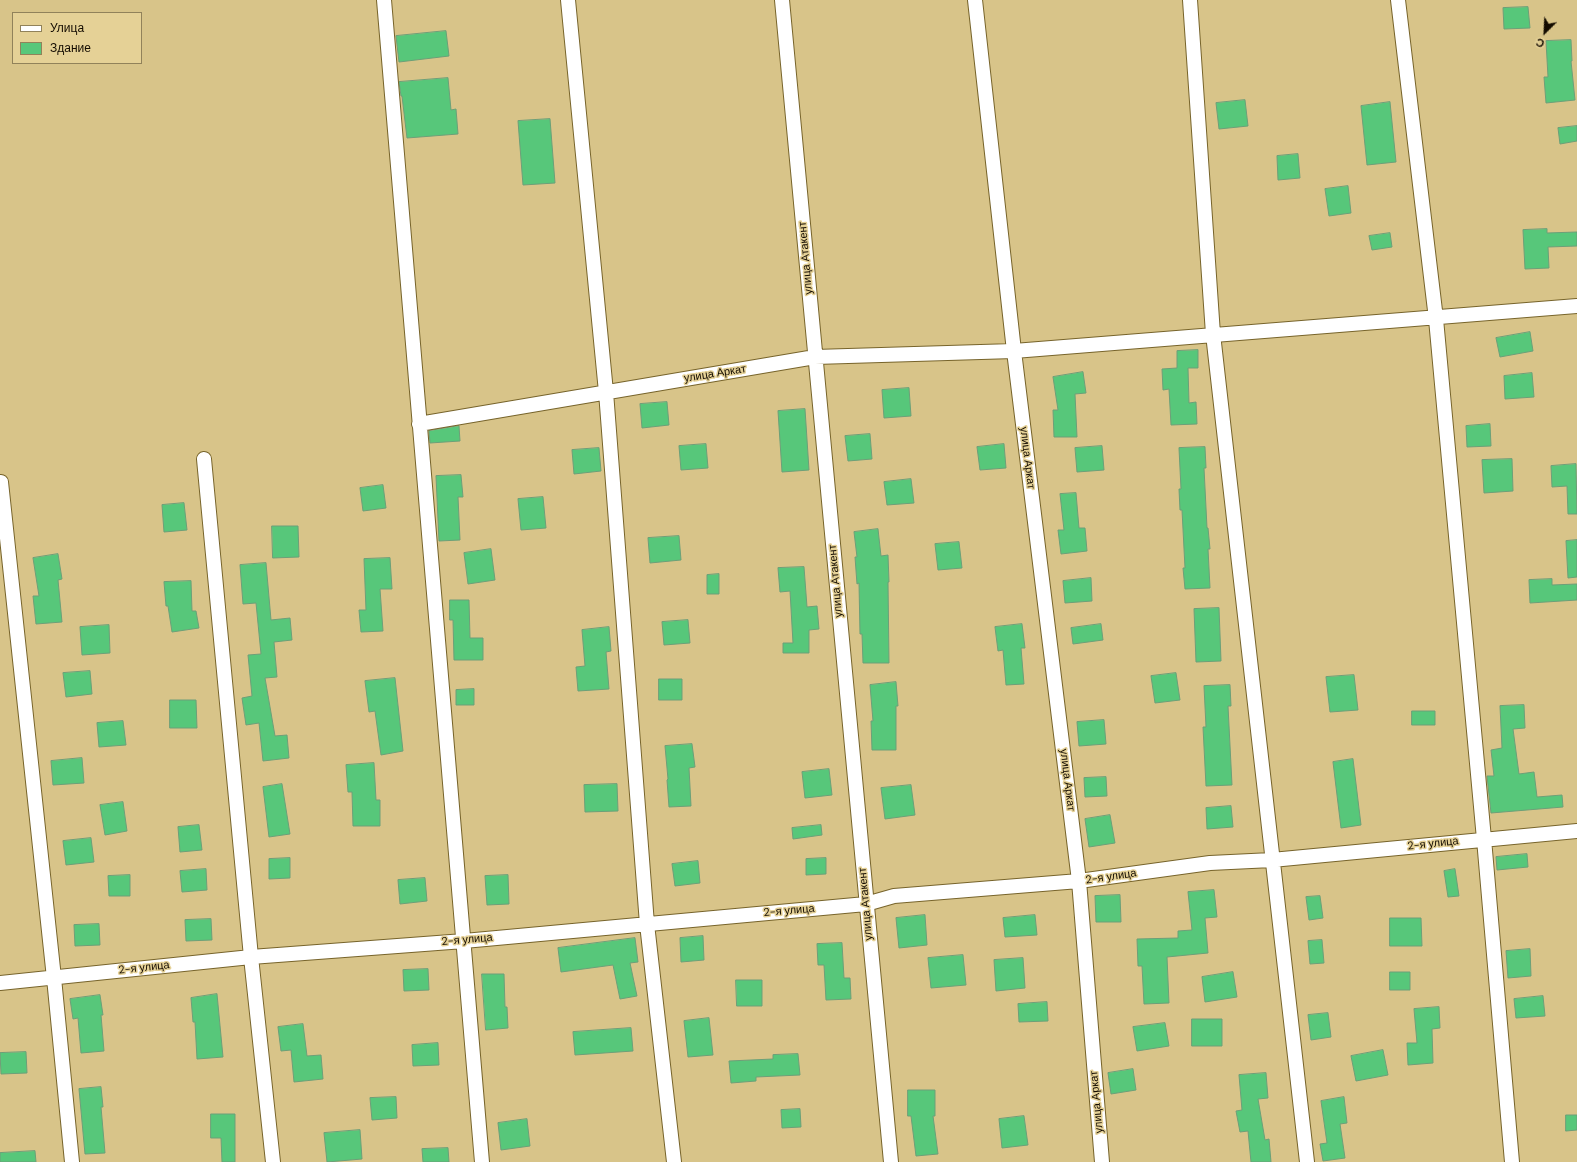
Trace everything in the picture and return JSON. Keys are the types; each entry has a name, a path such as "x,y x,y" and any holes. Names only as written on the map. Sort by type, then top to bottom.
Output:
{"street":[{"path":"384,0 482,1162"},
{"path":"568,0 606,392 648,924 674,1162"},
{"name":"улица Атакент","path":"782,0 890,1162"},
{"path":"975,0 1014,351 1213,334 1436,319 1577,306"},
{"path":"1190,0 1213,334 1272,860 1308,1162"},
{"path":"1398,0 1436,319 1512,1162"},
{"name":"улица Аркат","path":"419,424 815,358 1014,351 1079,881 1102,1162"},
{"path":"204,459 251,956 273,1162"},
{"path":"1,482 54,978 72,1162"},
{"name":"2-я улица","path":"0,983 251,956 464,941 866,904 894,896 1079,881 1210,863 1272,860 1577,831"}],"building":[{"path":"1528,7 1530,28 1504,29 1503,8"},
{"path":"446,31 449,56 399,62 396,36"},
{"path":"1571,40 1571,61 1575,100 1546,103 1544,77 1548,77 1546,41"},
{"path":"448,78 451,110 456,109 458,134 407,138 399,82"},
{"path":"1245,100 1248,126 1219,129 1216,103"},
{"path":"1390,102 1396,162 1367,165 1361,106"},
{"path":"550,119 555,183 523,185 518,121"},
{"path":"1577,126 1577,141 1560,144 1558,128"},
{"path":"1298,154 1300,178 1278,180 1277,156"},
{"path":"1348,186 1351,213 1329,216 1325,189"},
{"path":"1547,229 1547,233 1577,232 1577,246 1548,247 1549,268 1525,269 1523,230"},
{"path":"1390,233 1392,247 1372,250 1369,236"},
{"path":"1530,332 1533,351 1500,357 1496,338"},
{"path":"1198,350 1198,368 1188,368 1189,403 1196,402 1197,424 1171,425 1169,389 1163,390 1162,369 1177,368 1177,351"},
{"path":"1083,372 1086,393 1075,394 1077,437 1054,437 1053,410 1058,410 1053,377"},
{"path":"1532,373 1534,397 1505,399 1504,376"},
{"path":"909,388 911,416 884,418 882,390"},
{"path":"667,402 669,425 642,428 640,404"},
{"path":"805,409 809,470 782,472 778,411"},
{"path":"1490,424 1491,446 1467,447 1466,426"},
{"path":"459,426 460,441 430,443 429,431"},
{"path":"870,434 872,459 848,461 845,436"},
{"path":"706,444 708,468 681,470 679,446"},
{"path":"1004,444 1006,468 980,470 977,447"},
{"path":"1102,446 1104,470 1077,472 1075,448"},
{"path":"1205,447 1206,468 1204,468 1207,528 1210,549 1208,549 1210,588 1185,589 1183,568 1185,568 1182,510 1180,510 1179,489 1181,489 1179,448"},
{"path":"599,448 601,471 574,474 572,450"},
{"path":"1512,459 1513,491 1484,493 1482,460"},
{"path":"1576,464 1577,514 1568,514 1567,486 1552,487 1551,466"},
{"path":"461,475 463,497 458,497 460,540 439,541 436,476"},
{"path":"911,479 914,503 887,505 884,482"},
{"path":"383,485 386,508 363,511 360,488"},
{"path":"1076,493 1079,528 1085,528 1087,551 1061,554 1058,530 1064,530 1060,494"},
{"path":"543,497 546,528 521,530 518,499"},
{"path":"184,503 187,530 164,532 162,505"},
{"path":"272,526 298,526 299,557 273,558"},
{"path":"878,529 881,556 888,555 889,663 863,663 862,634 860,634 859,583 857,584 855,557 857,557 854,532"},
{"path":"679,536 681,560 650,563 648,538"},
{"path":"1577,540 1577,577 1568,578 1566,541"},
{"path":"959,542 962,568 938,570 935,544"},
{"path":"491,549 495,580 468,584 464,553"},
{"path":"58,554 62,579 58,580 62,622 36,624 33,596 39,596 33,558"},
{"path":"390,558 392,589 380,589 383,631 361,632 359,610 366,610 364,559"},
{"path":"266,563 271,620 290,618 292,640 274,642 277,677 265,678 275,736 287,735 289,758 263,761 259,723 246,725 242,698 252,696 248,655 261,654 256,603 243,604 240,565"},
{"path":"804,567 807,607 817,606 819,629 809,630 809,653 783,653 783,643 793,643 790,591 780,592 778,568"},
{"path":"719,574 719,594 707,594 707,575"},
{"path":"1091,578 1092,601 1065,603 1063,581"},
{"path":"1552,579 1552,585 1577,584 1577,600 1530,603 1529,580"},
{"path":"191,581 192,611 196,611 199,628 172,632 168,606 166,606 164,582"},
{"path":"450,600 469,600 470,638 483,638 483,660 454,660 453,620 450,620"},
{"path":"1219,608 1221,661 1196,662 1194,609"},
{"path":"688,620 690,643 664,645 662,622"},
{"path":"1022,624 1025,648 1021,648 1024,684 1006,685 1003,650 998,651 995,627"},
{"path":"1101,624 1103,640 1073,644 1071,628"},
{"path":"109,625 110,653 82,655 80,627"},
{"path":"609,627 611,651 606,652 609,689 578,691 576,667 585,666 582,630"},
{"path":"90,671 92,694 66,697 63,673"},
{"path":"1176,673 1180,700 1155,703 1151,676"},
{"path":"1354,675 1358,710 1330,712 1326,677"},
{"path":"395,678 403,751 381,755 375,711 369,712 365,681"},
{"path":"659,679 682,679 682,700 659,700"},
{"path":"896,682 898,706 896,706 896,750 872,750 871,721 873,721 870,685"},
{"path":"1230,685 1231,706 1228,706 1232,785 1206,786 1203,727 1206,727 1204,686"},
{"path":"474,689 474,705 456,705 456,690"},
{"path":"170,700 196,700 197,728 170,728"},
{"path":"1524,705 1525,728 1513,729 1519,774 1534,772 1537,797 1562,795 1563,807 1491,813 1487,776 1494,776 1491,750 1502,748 1500,706"},
{"path":"1412,711 1435,711 1435,725 1412,725"},
{"path":"1104,720 1106,744 1079,746 1077,722"},
{"path":"123,721 126,745 99,747 97,723"},
{"path":"692,744 695,767 689,768 691,806 669,807 665,746"},
{"path":"82,758 84,783 53,785 51,761"},
{"path":"1353,759 1361,825 1341,828 1333,762"},
{"path":"374,763 376,800 380,800 380,826 353,826 352,792 348,792 346,765"},
{"path":"829,769 832,795 805,798 802,772"},
{"path":"1106,777 1107,796 1085,797 1084,778"},
{"path":"282,784 290,834 269,837 263,787"},
{"path":"617,784 618,811 585,812 584,785"},
{"path":"911,785 915,815 885,819 881,788"},
{"path":"123,802 127,831 105,835 100,805"},
{"path":"1231,806 1233,827 1207,829 1206,808"},
{"path":"1110,815 1115,843 1089,847 1085,819"},
{"path":"199,825 202,850 180,852 178,827"},
{"path":"821,825 822,835 793,839 792,828"},
{"path":"91,838 94,862 66,865 63,841"},
{"path":"1527,854 1528,867 1497,870 1496,857"},
{"path":"290,858 290,878 269,879 269,859"},
{"path":"826,858 826,874 806,875 806,859"},
{"path":"698,861 700,883 675,886 672,864"},
{"path":"206,869 207,890 182,892 180,871"},
{"path":"1455,869 1459,896 1448,897 1444,871"},
{"path":"130,875 130,896 109,896 108,876"},
{"path":"508,875 509,904 487,905 485,876"},
{"path":"425,878 427,901 400,904 398,880"},
{"path":"1214,890 1217,917 1205,918 1208,953 1167,957 1169,1003 1144,1004 1142,966 1138,966 1137,939 1178,938 1178,931 1192,930 1188,892"},
{"path":"1120,895 1121,922 1096,922 1095,896"},
{"path":"1320,896 1323,918 1309,920 1306,897"},
{"path":"925,915 927,945 899,948 896,918"},
{"path":"1035,915 1037,935 1005,937 1003,918"},
{"path":"1390,918 1421,918 1422,946 1390,946"},
{"path":"211,919 212,940 186,941 185,920"},
{"path":"99,924 100,945 75,946 74,925"},
{"path":"703,936 704,960 681,962 680,938"},
{"path":"635,938 638,962 630,963 637,996 620,999 613,965 561,972 558,948"},
{"path":"1322,940 1324,963 1310,964 1308,941"},
{"path":"842,943 844,978 850,978 851,999 826,1000 824,965 818,965 817,944"},
{"path":"1530,949 1531,976 1508,978 1506,951"},
{"path":"963,955 966,985 931,988 928,958"},
{"path":"1023,958 1025,988 996,991 994,960"},
{"path":"428,969 429,990 404,991 403,970"},
{"path":"1233,972 1237,997 1205,1002 1202,977"},
{"path":"1390,972 1410,972 1410,990 1390,990"},
{"path":"482,974 504,974 505,1007 507,1007 508,1028 486,1030"},
{"path":"736,980 762,980 762,1006 737,1006"},
{"path":"217,994 223,1057 197,1059 195,1022 193,1022 191,998"},
{"path":"100,995 103,1015 101,1015 104,1051 81,1053 78,1018 73,1019 70,999"},
{"path":"1543,996 1545,1016 1516,1018 1514,999"},
{"path":"1047,1002 1048,1021 1019,1022 1018,1004"},
{"path":"1439,1007 1440,1028 1432,1029 1433,1063 1408,1065 1407,1043 1417,1043 1414,1009"},
{"path":"1328,1013 1331,1037 1311,1040 1308,1015"},
{"path":"709,1018 713,1055 688,1057 684,1021"},
{"path":"1192,1019 1222,1019 1222,1046 1192,1046"},
{"path":"1165,1023 1169,1046 1137,1051 1133,1027"},
{"path":"303,1024 307,1056 321,1055 323,1079 294,1082 291,1050 281,1051 278,1027"},
{"path":"631,1028 633,1051 575,1055 573,1032"},
{"path":"438,1043 439,1065 413,1066 412,1045"},
{"path":"1383,1050 1388,1075 1356,1081 1351,1056"},
{"path":"26,1052 27,1073 1,1074 0,1053"},
{"path":"798,1054 800,1075 756,1077 756,1081 731,1083 729,1061 773,1059 773,1055"},
{"path":"1133,1069 1136,1090 1111,1094 1108,1073"},
{"path":"1266,1073 1268,1098 1258,1099 1265,1140 1269,1139 1271,1162 1251,1162 1248,1131 1240,1132 1236,1111 1242,1110 1239,1075"},
{"path":"101,1087 103,1107 101,1107 105,1153 85,1154 79,1089"},
{"path":"908,1090 935,1090 935,1116 933,1116 938,1154 916,1156 911,1116 908,1116"},
{"path":"396,1097 397,1118 372,1120 370,1098"},
{"path":"1344,1097 1347,1123 1340,1124 1345,1158 1323,1161 1320,1144 1327,1143 1321,1101"},
{"path":"800,1109 801,1127 782,1128 781,1110"},
{"path":"211,1114 235,1114 235,1162 222,1162 221,1138 211,1138"},
{"path":"1566,1115 1577,1115 1577,1130 1566,1131"},
{"path":"1024,1116 1028,1145 1002,1148 999,1119"},
{"path":"527,1119 530,1146 501,1150 498,1123"},
{"path":"360,1130 362,1159 327,1162 324,1133"},
{"path":"448,1148 449,1162 423,1162 422,1149"},
{"path":"35,1151 36,1162 0,1162 0,1153"}]}
